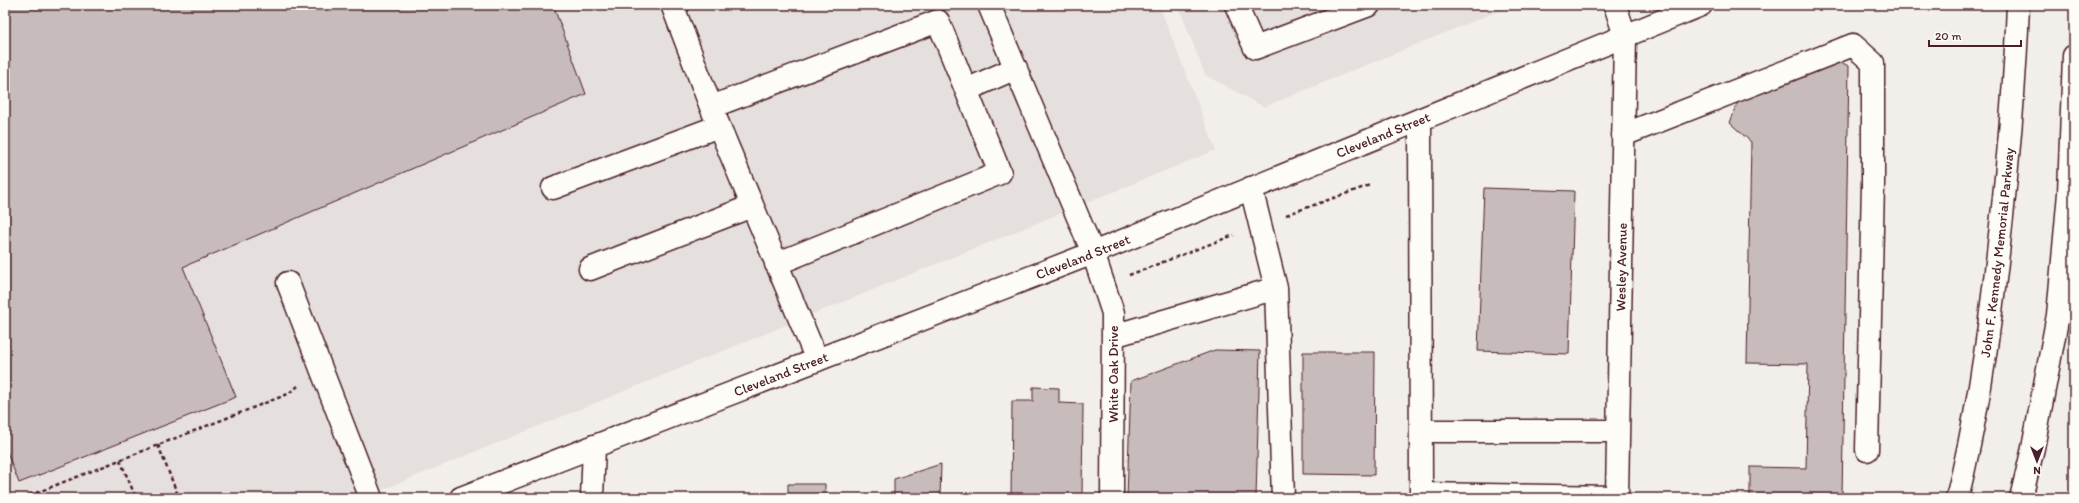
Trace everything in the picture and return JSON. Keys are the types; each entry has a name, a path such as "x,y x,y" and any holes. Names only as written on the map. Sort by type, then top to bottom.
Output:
{"main road":[{"path":"678,5 674,7 715,117 817,360"},
{"name":"White Oak Drive","path":"989,5 1093,253 1113,313 1112,498"},
{"path":"1236,5 1255,48 1369,5"},
{"name":"Wesley Avenue","path":"1615,5 1625,36 1617,498"},
{"name":"Cleveland Street","path":"461,498 1093,253 1701,5"},
{"path":"2004,5 2017,30"},
{"name":"John F. Kennedy Memorial Parkway","path":"1957,498 1978,401 1991,319 2007,175 2018,5"},
{"path":"553,188 938,21 1000,173 776,264"},
{"path":"1623,135 1853,45 1873,63 1873,184 1867,450"},
{"path":"2021,498 2033,448 2058,315 2069,193 2074,56"},
{"path":"966,90 1016,68"},
{"path":"1420,120 1420,494 1617,498"},
{"path":"1251,188 1276,288 1283,498"},
{"path":"590,269 752,206"},
{"path":"288,283 371,498"},
{"path":"1113,336 1276,288"},
{"path":"1420,431 1618,431"},
{"path":"592,498 594,446"}],"path":[{"path":"1104,285 1260,225 1370,185"},
{"path":"23,498 288,394 300,384"},
{"path":"158,445 179,498"},
{"path":"120,460 136,498"}],"shaded area":[{"path":"5,5 1159,5 1216,150 362,498 5,498"},
{"path":"1178,5 1513,5 1264,107 1205,75"}],"building":[{"path":"5,5 553,5 586,94 183,267 236,397 19,483 5,447"},
{"path":"1831,58 1849,66 1842,498 1750,498 1750,467 1806,468 1808,364 1747,363 1751,142 1730,123 1741,93"},
{"path":"1484,188 1574,191 1569,354 1478,351"},
{"path":"1215,350 1260,351 1256,498 1127,498 1131,381"},
{"path":"1303,352 1375,352 1374,475 1303,474"},
{"path":"1033,387 1059,388 1059,403 1083,404 1082,498 1011,498 1012,401 1033,401"},
{"path":"941,464 940,498 894,498 894,479"},
{"path":"788,484 825,484 825,498 788,498"}]}
